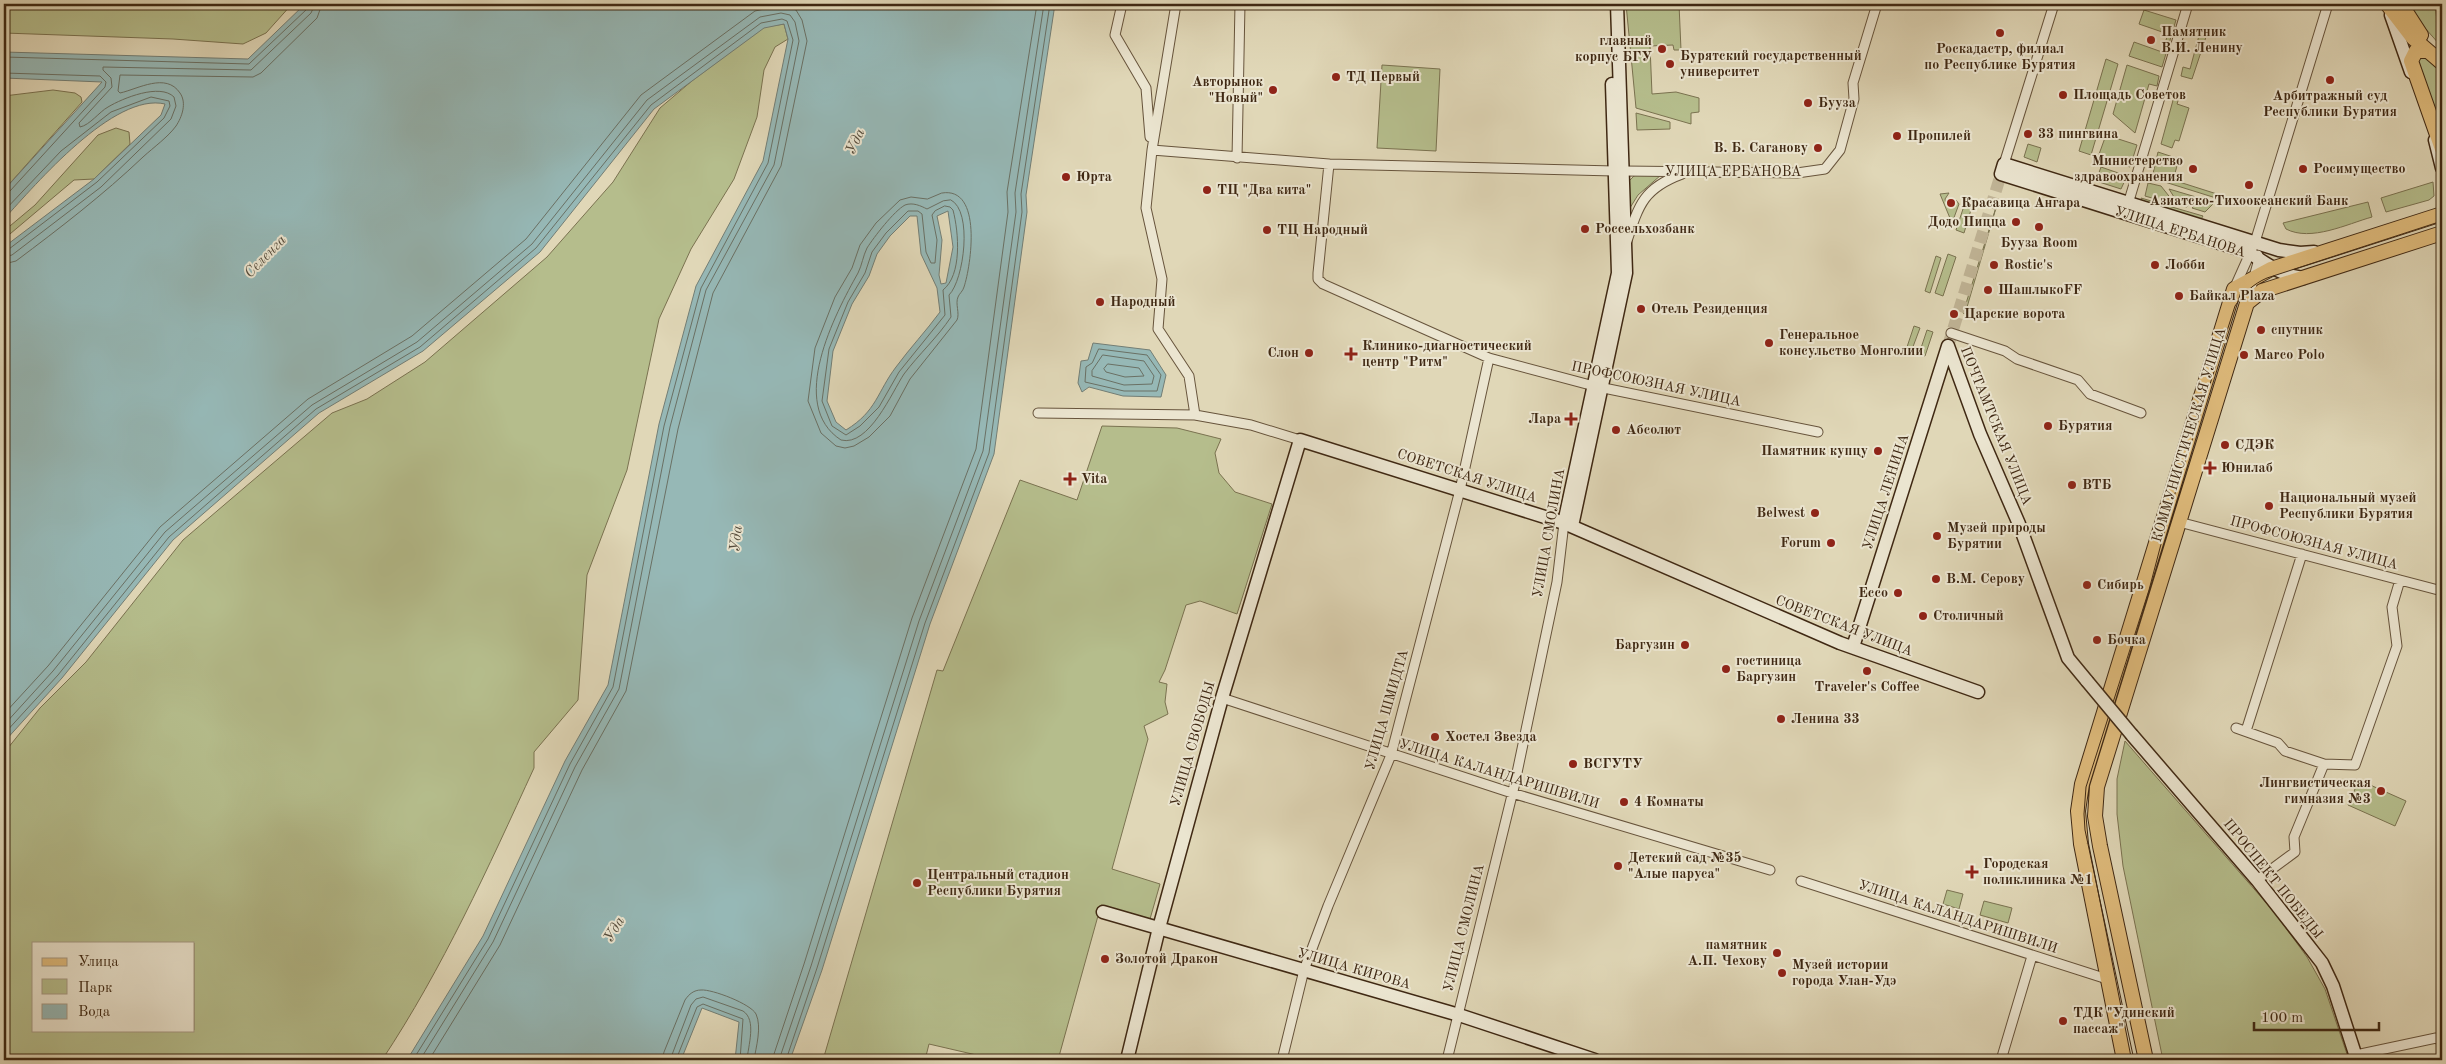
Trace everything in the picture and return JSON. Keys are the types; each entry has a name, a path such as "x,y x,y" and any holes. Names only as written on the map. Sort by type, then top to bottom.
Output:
{"main road":[{"name":"УЛИЦА СМОЛИНА","path":"1568,525 1598,386 1618,273 1619,171 1610,4"},
{"path":"1598,386 1626,272 1627,244 1619,171 1617,4"},
{"path":"2386,4 2399,22 2437,55"},
{"path":"2386,4 2397,28 2433,134 2442,168"},
{"path":"2401,4 2419,33 2437,55"},
{"path":"2437,55 2416,51 2411,61 2442,149"},
{"name":"УЛИЦА ЕРБАНОВА","path":"2002,169 2254,251 2300,254 2319,252 2442,214"},
{"path":"2247,302 2262,291 2442,233"},
{"name":"УЛИЦА ЕРБАНОВА","path":"2254,251 2271,269 2303,278"},
{"path":"2234,289 2271,269 2319,252"},
{"name":"КОММУНИСТИЧЕСКАЯ УЛИЦА","path":"2124,1060 2081,844 2078,812 2082,784 2234,289"},
{"name":"КОММУНИСТИЧЕСКАЯ УЛИЦА","path":"2146,1060 2095,816 2097,787 2247,302"},
{"name":"УЛИЦА ЛЕНИНА","path":"1853,647 1948,346"},
{"name":"ПОЧТАМТСКАЯ УЛИЦА","path":"1948,346 1980,434 2019,524 2068,658 2132,735"},
{"name":"СОВЕТСКАЯ УЛИЦА","path":"1300,440 1568,525 1853,647 1978,692"},
{"name":"УЛИЦА СВОБОДЫ","path":"1127,1060 1159,928 1222,698 1300,440"},
{"name":"ПРОСПЕКТ ПОБЕДЫ","path":"2132,735 2257,880 2322,963 2333,986 2356,1058"},
{"name":"УЛИЦА КИРОВА","path":"1103,912 1459,1015 1595,1060"}],"street":[{"path":"1122,4 1115,35 1146,88 1152,150"},
{"path":"1176,4 1152,150 1146,208 1162,278 1158,329 1189,376 1195,415"},
{"path":"1237,158 1240,4"},
{"name":"УЛИЦА ЕРБАНОВА","path":"1152,150 1329,164 1690,172 1807,172 1825,169 1836,156 1854,99 1853,83 1877,4"},
{"path":"2002,169 2054,4"},
{"path":"2127,209 2188,4"},
{"name":"КОММУНИСТИЧЕСКАЯ УЛИЦА","path":"2234,289 2254,251 2328,4"},
{"name":"ПРОФСОЮЗНАЯ УЛИЦА","path":"1329,164 1318,280 1323,284 1489,358 1598,386 1818,432"},
{"path":"1627,244 1635,216 1646,196 1661,182 1690,172"},
{"path":"2247,302 2255,276 2254,251"},
{"path":"1951,333 2005,351 2017,359 2078,380 2090,394 2141,413"},
{"name":"УЛИЦА ШМИДТА","path":"1282,1060 1304,970 1328,906 1391,755 1460,490 1489,358"},
{"name":"СОВЕТСКАЯ УЛИЦА","path":"1038,413 1195,415 1251,426 1300,440"},
{"name":"ПРОФСОЮЗНАЯ УЛИЦА","path":"2179,522 2442,591"},
{"name":"УЛИЦА СМОЛИНА","path":"1447,1060 1512,793 1568,525"},
{"path":"2246,731 2302,554"},
{"path":"2236,728 2278,743 2286,751 2324,764 2355,765 2397,646 2392,607 2400,580"},
{"name":"УЛИЦА КАЛАНДАРИШВИЛИ","path":"1222,698 1391,755 1512,793 1770,870"},
{"path":"2257,880 2295,852 2294,837 2324,764"},
{"name":"УЛИЦА КАЛАНДАРИШВИЛИ","path":"1801,881 2107,979"},
{"path":"2002,1060 2032,956"},
{"path":"2356,1058 2436,1038 2442,1042"}],"green space":[{"path":"4,4 292,4 266,33 243,44 173,39 4,33"},
{"path":"1626,4 1679,4 1681,50 1674,50 1673,45 1650,46 1652,94 1676,92 1699,98 1699,112 1691,113 1691,124 1636,108"},
{"path":"2409,4 2435,4 2440,45 2425,28"},
{"path":"2144,10 2176,20 2162,67 2129,56 2134,42 2162,52 2168,34 2139,24"},
{"path":"784,24 788,39 775,47 764,70 757,117 734,179 691,249 659,319 627,470 587,575 578,700 534,752 534,768 464,917 425,990 382,1060 4,1060 4,753 40,708 86,662 183,540 332,413 367,399 425,362 547,257 613,182 660,108 693,80 764,27"},
{"path":"2200,32 2207,34 2192,79 2181,76 2183,67 2190,69"},
{"path":"2421,55 2441,65 2442,127 2435,114 2417,63"},
{"path":"2106,59 2118,64 2091,155 2079,151"},
{"path":"1382,65 1440,69 1436,151 1377,148"},
{"path":"2127,65 2159,76 2157,86 2149,84 2135,133 2113,114"},
{"path":"53,90 75,93 81,97 82,102 4,190 4,96"},
{"path":"2175,93 2180,95 2177,104 2189,108 2179,141 2175,140 2172,148 2161,144"},
{"path":"1636,113 1670,122 1670,129 1637,130"},
{"path":"116,128 129,132 130,144 94,179 74,180 4,239 4,231 35,205 98,135"},
{"path":"2106,135 2137,145 2130,167 2098,157"},
{"path":"2028,144 2041,148 2037,162 2024,157"},
{"path":"2158,152 2179,159 2173,180 2217,194 2216,198 2152,178"},
{"path":"2101,167 2127,176 2121,189 2096,181"},
{"path":"1640,174 1661,175 1638,195 1628,211 1627,183 1634,176"},
{"path":"2433,182 2434,196 2429,200 2386,212 2381,198"},
{"path":"2148,183 2161,186 2176,205 2145,196"},
{"path":"2169,189 2196,197 2187,207 2179,205"},
{"path":"1949,193 1945,199 1946,204 1954,205 1956,200 1959,204 1952,223 1940,194"},
{"path":"2141,198 2203,216 2200,221 2142,202"},
{"path":"2202,199 2215,202 2205,212 2192,208"},
{"path":"1966,200 1973,203 1964,233 1956,230"},
{"path":"1998,201 1965,314 1963,313"},
{"path":"2368,202 2372,217 2318,233 2296,233 2286,229 2283,223"},
{"path":"1948,254 1956,257 1943,296 1935,293"},
{"path":"1936,256 1941,258 1930,293 1925,291"},
{"path":"1914,326 1920,328 1911,352 1906,350"},
{"path":"1927,330 1933,332 1925,356 1919,354"},
{"path":"1102,426 1177,428 1221,439 1215,453 1219,473 1235,492 1272,504 1237,614 1200,601 1186,605 1165,670 1159,682 1167,684 1165,702 1168,714 1144,726 1148,739 1112,869 1160,884 1150,919 1101,905 1058,1060 998,1060 929,1044 925,1060 823,1060 937,670 943,671 1020,480 1077,500"},
{"path":"2125,741 2275,913 2307,957 2325,989 2349,1060 2163,1060 2123,866 2117,814 2117,779"},
{"path":"2359,780 2406,801 2395,826 2348,805"},
{"path":"1947,890 1963,894 1959,909 1943,904"},
{"path":"1984,901 2012,908 2008,923 1980,915"}],"water":[{"path":"305,4 1055,4 1026,195 1027,212 994,454 930,624 822,970 790,1060 735,1060 739,1022 702,1008 681,1060 407,1060 483,936 565,761 608,685 659,424 696,286 763,161 788,39 784,24 764,28 654,109 540,252 423,351 319,413 173,540 62,678 4,742 4,247 94,179 161,115 165,104 145,104 123,112 100,126 56,164 4,219 4,190 102,82 4,78 4,52 248,59","holes":["948,211 953,247 946,283 941,284 939,275 942,240 937,216","910,216 917,216 921,254 937,288 940,312 896,367 876,401 864,416 846,430 836,422 827,401 833,351 852,304 869,276 877,254 890,236"]},
{"path":"1093,343 1150,350 1166,375 1161,397 1123,396 1089,387 1082,392 1078,383 1081,361 1088,360"}],"tunnel":[{"path":"1948,346 2001,174"}],"tram line":[{"path":"2134,1060 2085,830 2086,787 2149,590 2171,506 2235,306 2249,289 2267,278 2442,221"}],"place":[{"name":"Роскадастр, филиал по Республике Бурятия","path":"2000,33"},
{"name":"Памятник В.И. Ленину","path":"2151,40"},
{"name":"главный корпус БГУ","path":"1662,49"},
{"name":"Бурятский государственный университет","path":"1670,64"},
{"name":"ТД Первый","path":"1336,77"},
{"name":"Арбитражный суд Республики Бурятия","path":"2330,80"},
{"name":"Авторынок \"Новый\"","path":"1273,90"},
{"name":"Площадь Советов","path":"2063,95"},
{"name":"Бууза","path":"1808,103"},
{"name":"33 пингвина","path":"2028,134"},
{"name":"Пропилей","path":"1897,136"},
{"name":"В. Б. Саганову","path":"1818,148"},
{"name":"Министерство здравоохранения","path":"2193,169"},
{"name":"Росимущество","path":"2303,169"},
{"name":"Юрта","path":"1066,177"},
{"name":"Азиатско-Тихоокеанский Банк","path":"2249,185"},
{"name":"ТЦ \"Два кита\"","path":"1207,190"},
{"name":"Красавица Ангара","path":"1951,203"},
{"name":"Додо Пицца","path":"2016,222"},
{"name":"Бууза Room","path":"2039,227"},
{"name":"Россельхозбанк","path":"1585,229"},
{"name":"ТЦ Народный","path":"1267,230"},
{"name":"Rostic's","path":"1994,265"},
{"name":"Лобби","path":"2155,265"},
{"name":"ШашлыкоFF","path":"1988,290"},
{"name":"Байкал Plaza","path":"2179,296"},
{"name":"Народный","path":"1100,302"},
{"name":"Отель Резиденция","path":"1641,309"},
{"name":"Царские ворота","path":"1954,314"},
{"name":"спутник","path":"2261,330"},
{"name":"Генеральное консульство Монголии","path":"1769,343"},
{"name":"Слон","path":"1309,353"},
{"name":"Клинико-диагностический центр \"Ритм\"","path":"1351,354"},
{"name":"Marco Polo","path":"2244,355"},
{"name":"Лара","path":"1571,419"},
{"name":"Бурятия","path":"2048,426"},
{"name":"Абсолют","path":"1616,430"},
{"name":"СДЭК","path":"2225,445"},
{"name":"Памятник купцу","path":"1878,451"},
{"name":"Юнилаб","path":"2210,468"},
{"name":"Vita","path":"1070,479"},
{"name":"ВТБ","path":"2072,485"},
{"name":"Национальный музей Республики Бурятия","path":"2269,506"},
{"name":"Belwest","path":"1815,513"},
{"name":"Музей природы Бурятии","path":"1937,536"},
{"name":"Forum","path":"1831,543"},
{"name":"В.М. Серову","path":"1936,579"},
{"name":"Сибирь","path":"2087,585"},
{"name":"Ecco","path":"1898,593"},
{"name":"Столичный","path":"1923,616"},
{"name":"Бочка","path":"2097,640"},
{"name":"Баргузин","path":"1685,645"},
{"name":"гостиница Баргузин","path":"1726,669"},
{"name":"Traveler's Coffee","path":"1867,671"},
{"name":"Ленина 33","path":"1781,719"},
{"name":"Хостел Звезда","path":"1435,737"},
{"name":"ВСГУТУ","path":"1573,764"},
{"name":"Лингвистическая гимназия №3","path":"2381,791"},
{"name":"4 Комнаты","path":"1624,802"},
{"name":"Детский сад №35 \"Алые паруса\"","path":"1618,866"},
{"name":"Городская поликлиника №1","path":"1972,872"},
{"name":"Центральный стадион Республики Бурятия","path":"917,883"},
{"name":"памятник А.П. Чехову","path":"1777,953"},
{"name":"Золотой Дракон","path":"1105,959"},
{"name":"Музей истории города Улан-Удэ","path":"1782,973"},
{"name":"ТДК \"Удинский пассаж\"","path":"2063,1021"}],"water label":[{"name":"Уда","path":"856,142"},
{"name":"Селенга","path":"266,257"},
{"name":"Уда","path":"737,539"},
{"name":"Уда","path":"615,930"}]}
